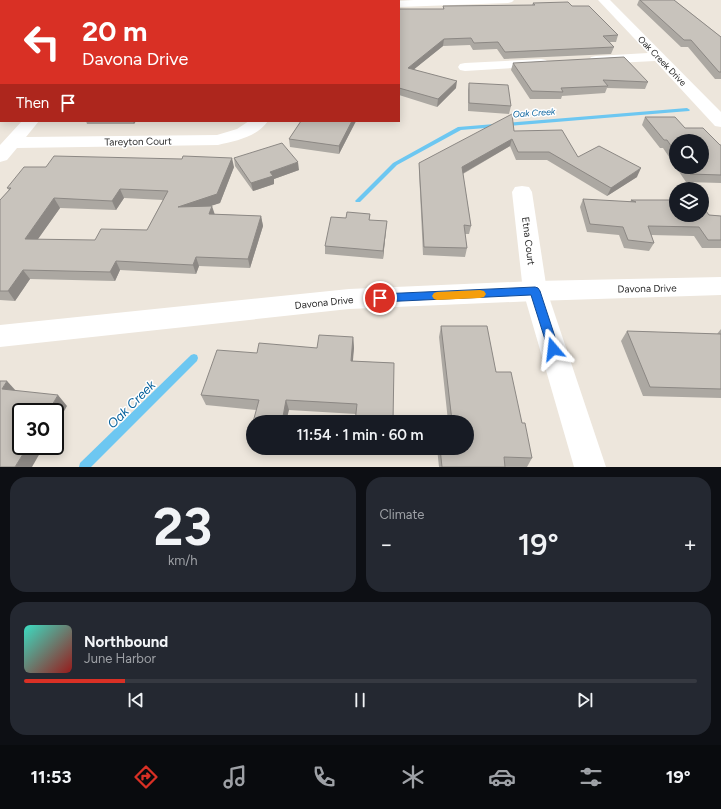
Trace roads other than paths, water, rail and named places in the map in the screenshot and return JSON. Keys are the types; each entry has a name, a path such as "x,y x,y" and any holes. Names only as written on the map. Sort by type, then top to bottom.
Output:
{"street":[{"path":"400,4 508,0"},
{"name":"Oak Creek Drive","path":"604,0 657,57 721,122"},
{"path":"580,61 657,57"},
{"path":"464,67 557,62"},
{"path":"0,156 30,122"},
{"name":"Tareyton Court","path":"12,143 218,140 243,133 259,122"},
{"name":"Etna Court","path":"522,192 535,291 590,467"},
{"name":"Davona Drive","path":"0,336 348,300 535,291 721,286"}],"waterway":[{"name":"Oak Creek","path":"358,201 395,164 460,128 687,110"},
{"name":"Oak Creek","path":"84,467 194,358"}]}
